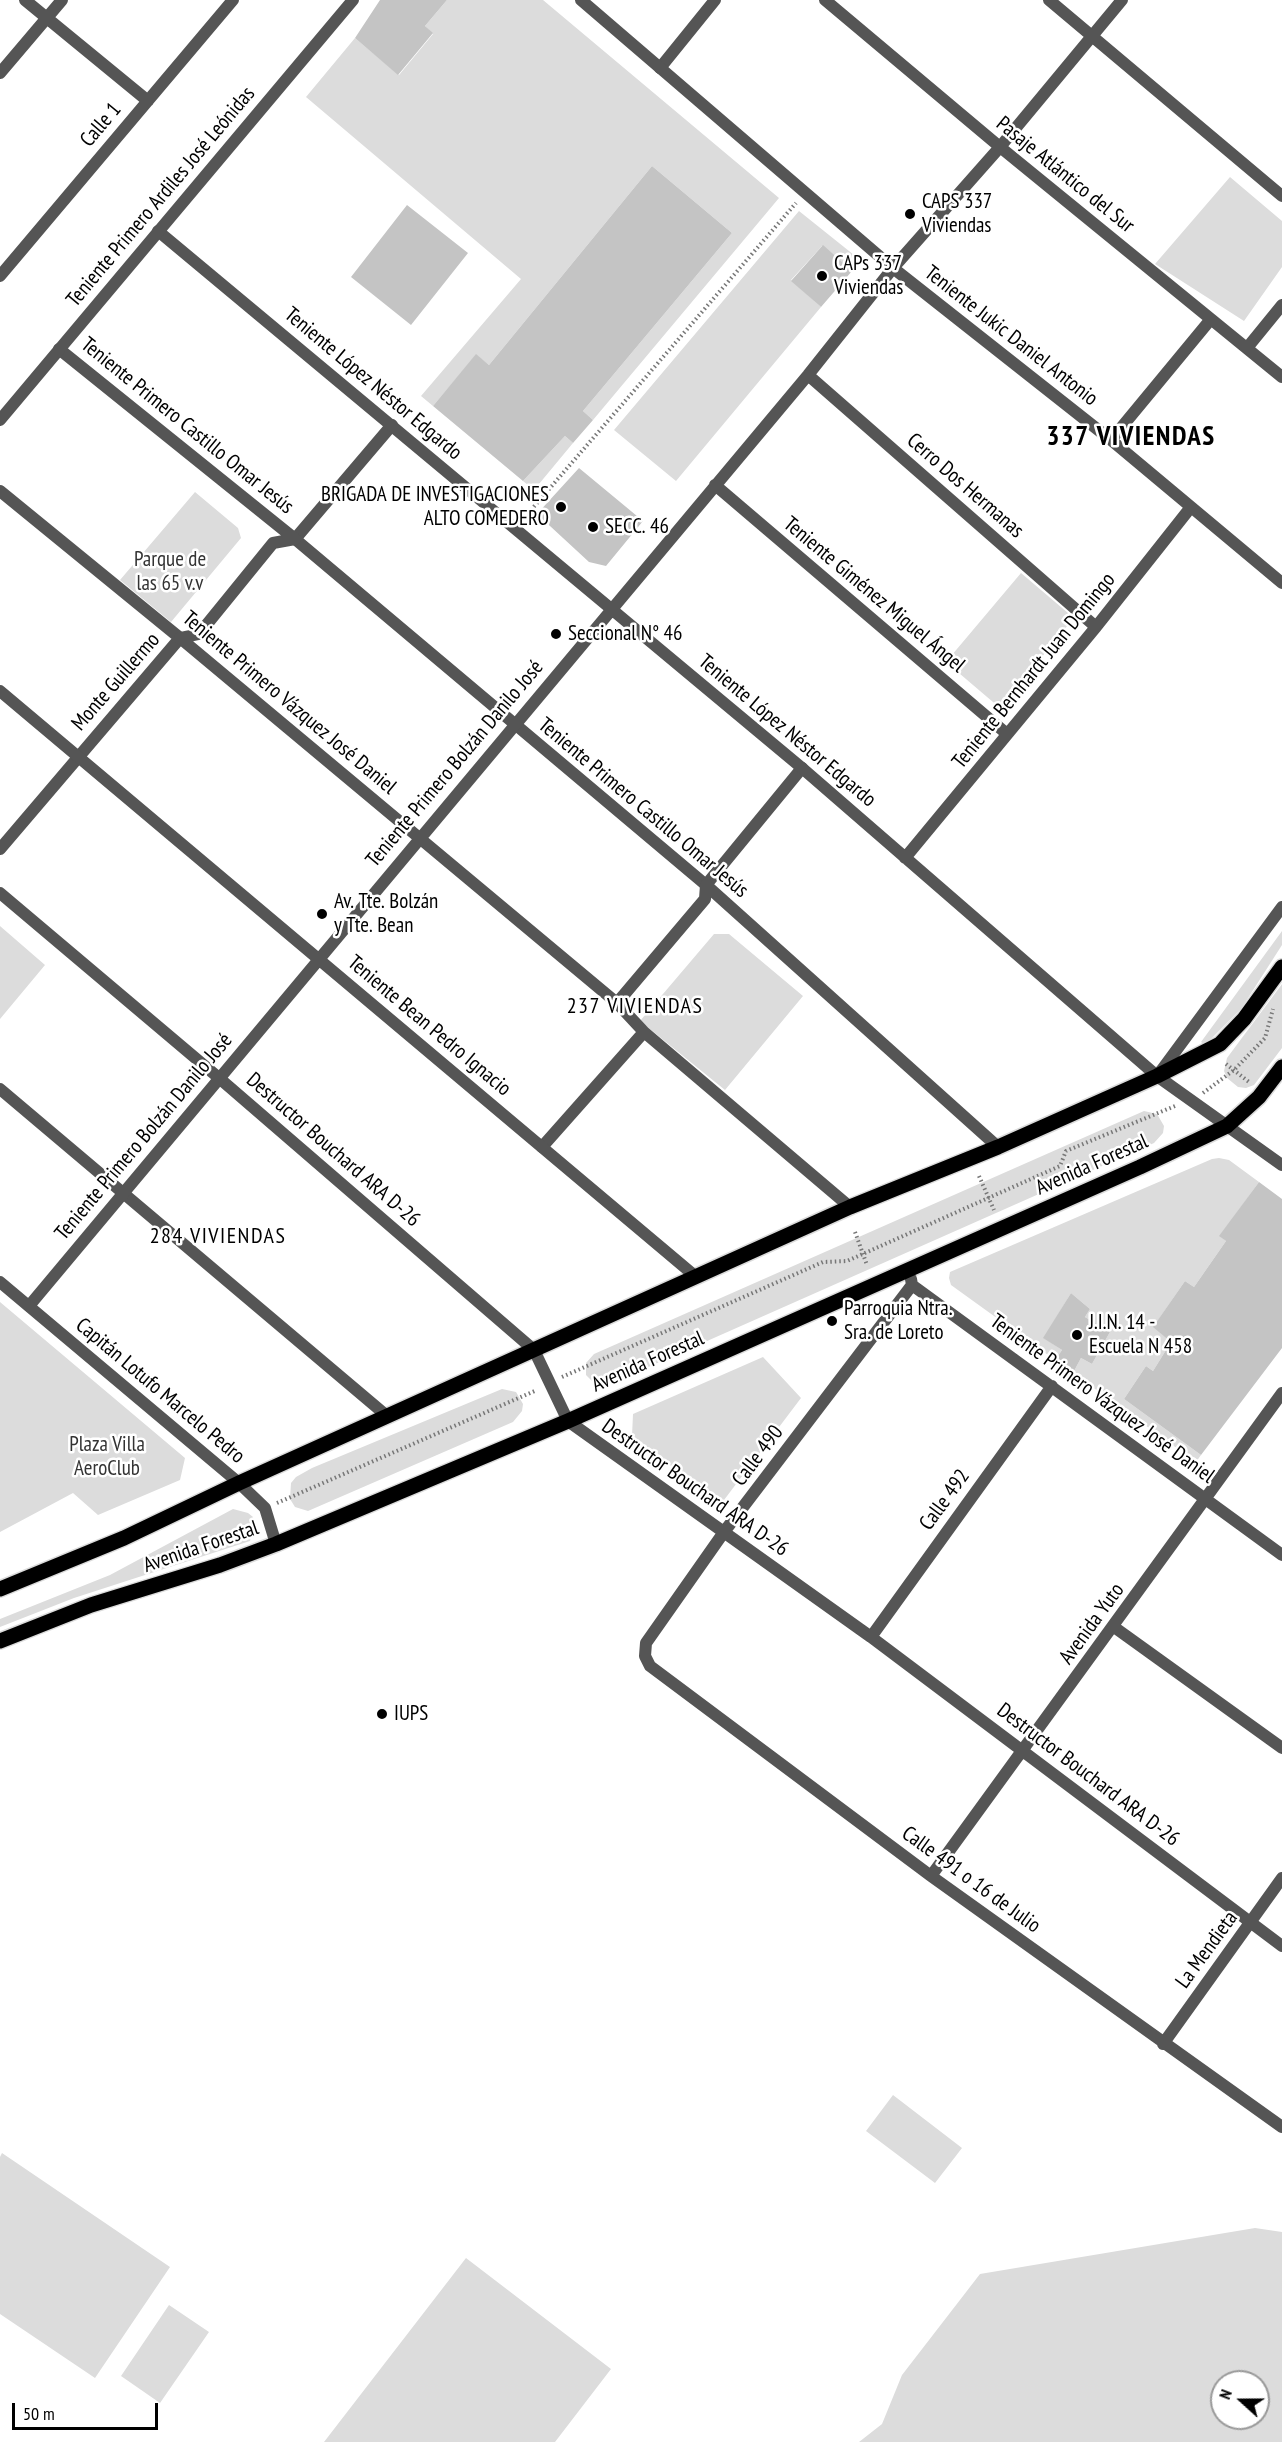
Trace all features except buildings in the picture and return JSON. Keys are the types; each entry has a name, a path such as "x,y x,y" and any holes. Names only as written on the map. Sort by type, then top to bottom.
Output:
{"main road":[{"name":"Avenida Forestal","path":"0,1589 124,1538 238,1483 850,1207 998,1146 1157,1076 1220,1044 1244,1019 1282,967"},
{"name":"Avenida Forestal","path":"0,1641 91,1605 220,1565 276,1544 568,1421 1227,1126 1260,1097 1282,1067"}],"street":[{"path":"25,0 148,101"},
{"path":"0,74 62,0"},
{"name":"Calle 1","path":"0,276 232,0"},
{"name":"Teniente Primero Ardiles José Leónidas","path":"0,420 353,0"},
{"name":"Teniente Jukic Daniel Antonio","path":"581,0 893,268 1111,440 1282,584"},
{"path":"660,68 715,0"},
{"name":"Pasaje Atlántico del Sur","path":"825,0 1000,147 1282,377"},
{"path":"1049,0 1282,196"},
{"name":"Teniente Primero Bolzán Danilo José","path":"29,1306 808,375 893,268 1000,147 1122,0"},
{"name":"Teniente López Néstor Edgardo","path":"158,231 802,768 1157,1076 1282,1165"},
{"path":"1247,348 1282,305"},
{"path":"1111,440 1211,319"},
{"name":"Teniente Primero Castillo Omar Jesús","path":"59,349 295,538 706,885 998,1146"},
{"name":"Cerro Dos Hermanas","path":"808,375 1096,627"},
{"name":"Monte Guillermo","path":"0,849 180,638 199,633 273,543 295,538 392,425"},
{"name":"Teniente Giménez Miguel Ángel","path":"715,485 1007,734"},
{"name":"Teniente Primero Vázquez José Daniel","path":"0,491 420,837 617,1003 644,1032 850,1207"},
{"name":"Teniente Bernhardt Juan Domingo","path":"905,858 1096,627 1191,507"},
{"name":"Teniente Bean Pedro Ignacio","path":"0,691 695,1276"},
{"path":"617,1003 705,899 706,885 802,768"},
{"name":"Destructor Bouchard ARA D-26","path":"0,893 219,1078 534,1350 568,1421 871,1637 1282,1946"},
{"name":"Avenida Forestal","path":"1157,1076 1282,907"},
{"path":"542,1147 644,1032"},
{"path":"0,1089 387,1416"},
{"path":"908,1268 912,1285"},
{"name":"Capitán Lotufo Marcelo Pedro","path":"0,1282 265,1508"},
{"name":"Teniente Primero Vázquez José Daniel","path":"912,1285 1282,1555"},
{"name":"Calle 490","path":"645,1656 646,1643 724,1532 912,1285"},
{"name":"Calle 492","path":"871,1637 1052,1386"},
{"name":"Avenida Yuto","path":"931,1876 1282,1393"},
{"path":"265,1508 276,1544"},
{"path":"1114,1627 1282,1748"},
{"name":"Calle 491 o 16 de Julio","path":"645,1656 650,1666 931,1876 1282,2127"},
{"name":"La Mendieta","path":"1163,2044 1282,1878"}],"path":[{"path":"516,528 805,193"},
{"path":"265,1508 823,1262 847,1261 1060,1166 1066,1151 1201,1095 1233,1070 1265,1038 1274,1007 1278,1002"},
{"path":"1226,1064 1255,1086"},
{"path":"979,1176 994,1210"},
{"path":"855,1232 867,1265"}],"green space":[{"path":"447,0 543,0 779,198 593,420 583,411 732,233 652,166 489,365 476,355 433,406 421,396 521,279 306,97 355,38 399,75 433,34 425,26"},
{"path":"1230,177 1282,221 1282,267 1244,321 1155,264"},
{"path":"799,211 854,255 855,267 852,271 822,246 791,280 821,307 676,481 614,430"},
{"path":"565,436 573,443 534,490 523,481"},
{"name":"Parque de las 65 v.v","path":"195,492 238,528 241,538 171,622 120,580"},
{"path":"1021,573 1068,613 1068,625 1000,708 946,662"},
{"path":"0,926 45,965 0,1019"},
{"path":"1282,931 1282,945 1241,1009 1205,1045 1201,1042"},
{"path":"714,934 729,934 803,996 725,1090 640,1021"},
{"path":"1282,984 1282,1048 1254,1085 1246,1088 1238,1087 1227,1078 1224,1071 1227,1058"},
{"path":"1144,1111 1157,1114 1164,1126 1163,1133 1154,1143 610,1384 596,1385 586,1375 586,1363 594,1354"},
{"path":"1212,1159 1229,1160 1259,1182 1220,1236 1226,1241 1194,1287 1185,1281 1154,1326 1171,1342 1153,1371 1146,1366 1124,1399 1201,1455 1196,1462 1073,1373 1081,1358 1092,1364 1110,1332 1085,1317 1090,1309 1071,1293 1044,1338 1062,1350 1055,1360 951,1285 949,1278 950,1272"},
{"name":"Plaza Villa AeroClub","path":"0,1302 185,1458 180,1480 98,1515 73,1493 0,1532"},
{"path":"763,1357 801,1398 721,1504 632,1436 633,1414"},
{"path":"502,1389 516,1392 523,1404 522,1411 513,1422 308,1511 295,1507 290,1499 291,1483 296,1477 312,1468"},
{"path":"233,1509 248,1513 253,1517 254,1526 250,1541 74,1598 0,1627 0,1619 110,1575"},
{"path":"893,2095 962,2148 935,2183 866,2131"},
{"path":"2,2153 170,2267 95,2378 0,2314 0,2157"},
{"path":"1255,2228 1282,2232 1282,2442 859,2442 882,2424 902,2375 980,2274"},
{"path":"466,2258 611,2369 555,2442 324,2442"},
{"path":"169,2305 209,2332 160,2403 121,2376"}],"place":[{"name":"CAPS 337 Viviendas","path":"910,214"},
{"name":"CAPs 337 Viviendas","path":"822,276"},
{"name":"BRIGADA DE INVESTIGACIONES ALTO COMEDERO","path":"561,507"},
{"name":"SECC. 46","path":"593,527"},
{"name":"Seccional N° 46","path":"556,634"},
{"name":"Av. Tte. Bolzán y Tte. Bean","path":"322,914"},
{"name":"Parroquia Ntra. Sra. de Loreto","path":"832,1321"},
{"name":"J.I.N. 14 - Escuela N 458","path":"1077,1335"},
{"name":"IUPS","path":"382,1714"}],"district":[{"name":"337 VIVIENDAS","path":"1131,437"},
{"name":"237 VIVIENDAS","path":"635,1007"},
{"name":"284 VIVIENDAS","path":"218,1237"}]}
